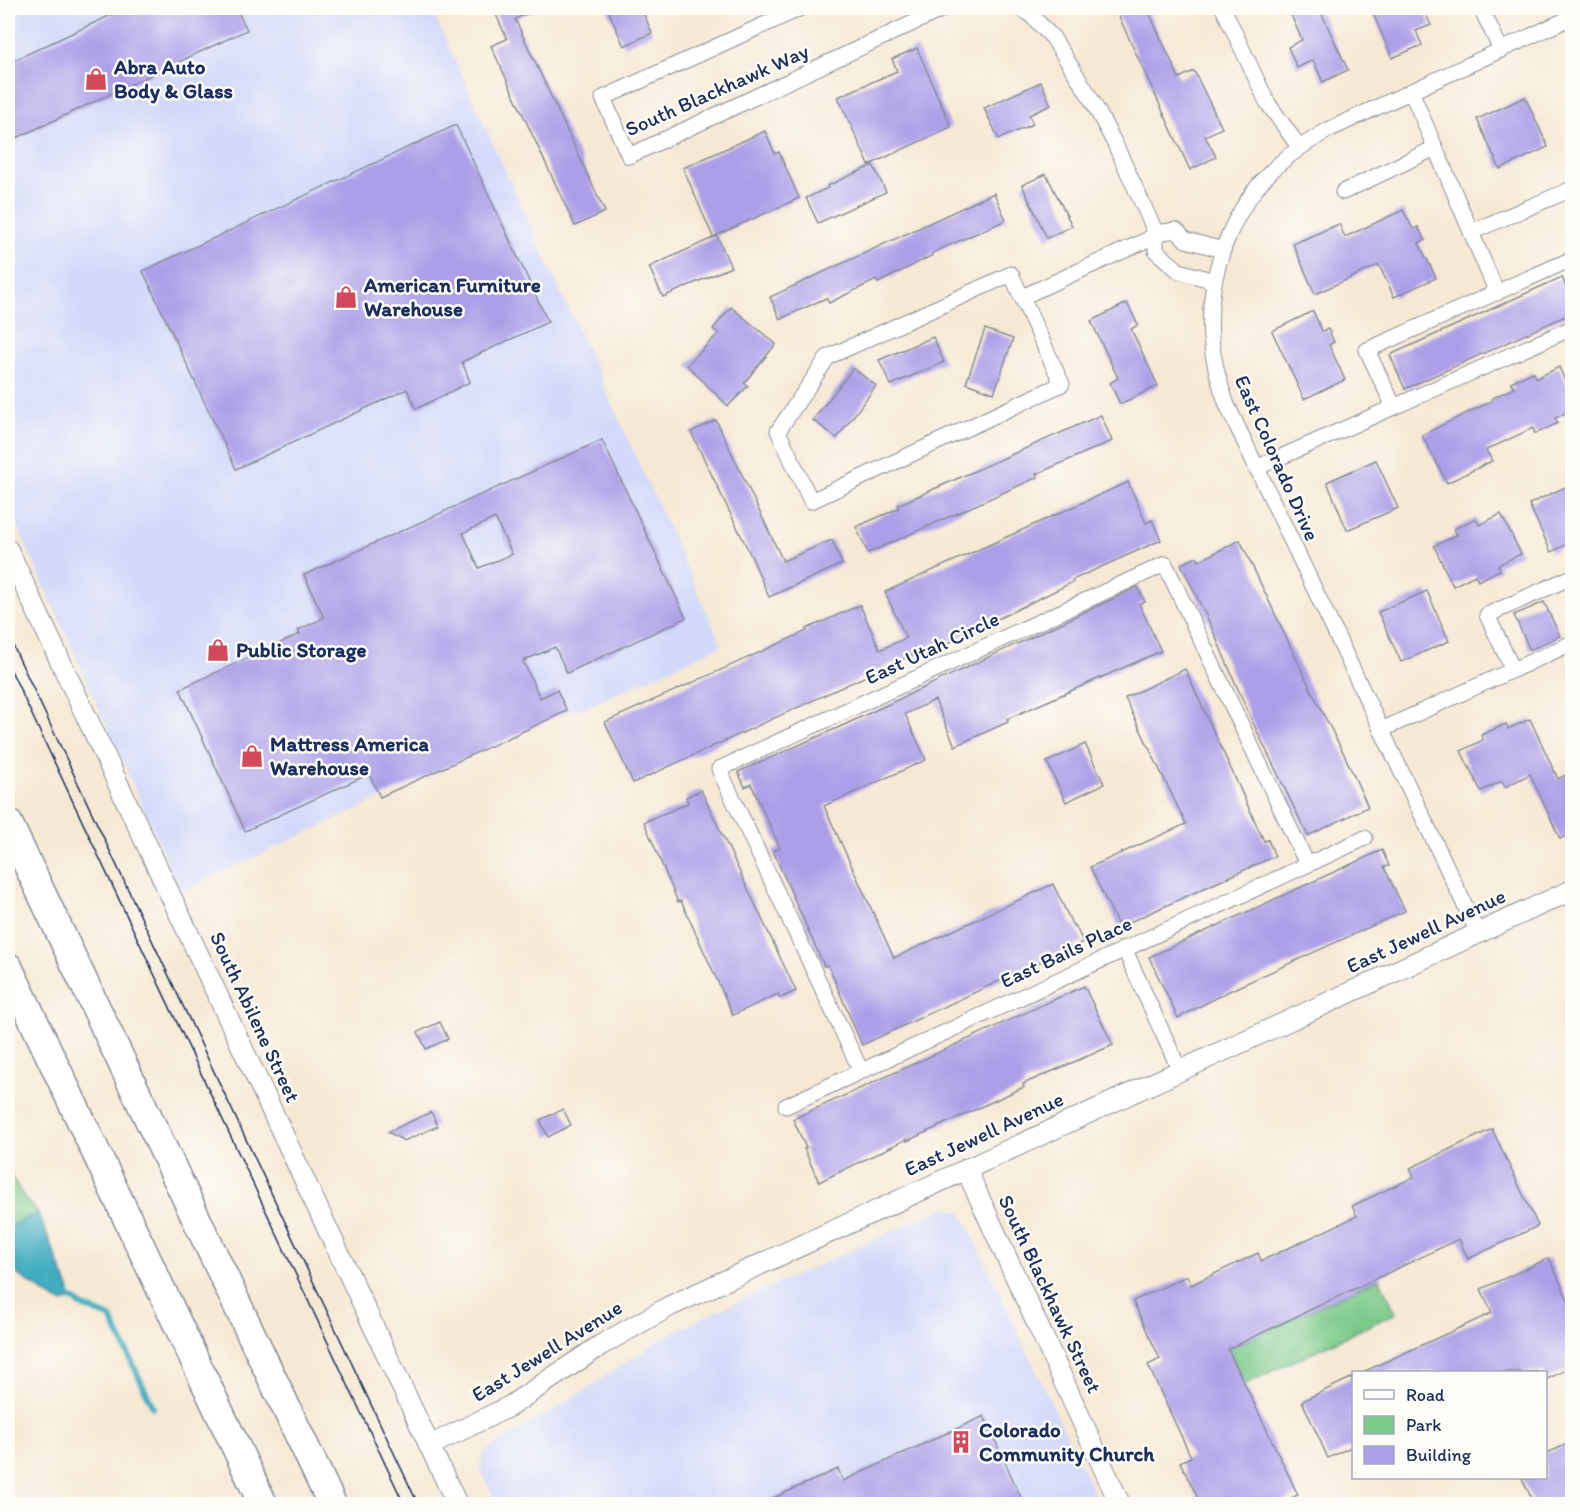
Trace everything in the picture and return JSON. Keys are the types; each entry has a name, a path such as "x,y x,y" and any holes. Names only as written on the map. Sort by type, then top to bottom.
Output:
{"highway":[{"path":"8,823 332,1504"},
{"path":"8,967 263,1504"}],"street":[{"name":"South Blackhawk Way","path":"801,8 603,98 629,156 945,8"},
{"path":"1019,8 1029,13 1053,38 1089,95 1156,233 1156,251 1179,271 1214,280"},
{"path":"1223,8 1267,102 1299,147"},
{"path":"1481,8 1501,50"},
{"name":"East Colorado Drive","path":"1478,933 1227,405 1216,373 1210,317 1214,280 1236,219 1255,191 1277,166 1299,147 1328,130 1572,17"},
{"path":"1411,92 1497,292"},
{"path":"1343,192 1435,148"},
{"path":"1471,232 1572,189"},
{"path":"1022,297 1147,240 1156,233 1176,230 1186,240 1223,250"},
{"path":"1394,407 1367,350 1572,259"},
{"path":"1011,274 1022,297 1062,384 812,501 778,431 828,357 1011,274"},
{"path":"1256,468 1572,328"},
{"name":"South Abilene Street","path":"8,550 457,1504"},
{"name":"East Utah Circle","path":"861,1071 719,769 1165,564 1307,864"},
{"path":"1513,670 1487,615 1572,577"},
{"path":"1381,730 1572,644"},
{"name":"East Bails Place","path":"786,1106 1365,838"},
{"name":"East Jewell Avenue","path":"429,1446 510,1406 601,1345 670,1306 1572,890"},
{"path":"1124,948 1179,1071"},
{"name":"South Blackhawk Street","path":"966,1169 1120,1504"}],"shaded area":[{"path":"8,8 431,8 722,645 587,707 567,711 181,892 8,505"},
{"path":"946,1207 962,1213 1099,1504 497,1504 480,1468 483,1452 562,1405 663,1338 704,1317"}],"green space":[{"path":"8,1171 25,1199 38,1213 8,1227"},
{"path":"1379,1278 1396,1313 1245,1384 1228,1349"}],"water":[{"path":"38,1213 70,1291 70,1299 64,1303 55,1300 8,1268 8,1227"}],"building":[{"path":"126,8 236,8 247,30 8,142 8,63"},
{"path":"493,8 539,8 515,19 605,212 575,226 491,46 507,39"},
{"path":"607,8 641,8 652,33 624,46"},
{"path":"1115,8 1147,8 1179,78 1194,71 1222,128 1205,136 1216,157 1190,170"},
{"path":"1288,8 1319,8 1348,70 1323,82 1313,60 1297,68 1288,47 1302,40"},
{"path":"1380,8 1423,8 1431,25 1416,31 1422,45 1392,58 1372,11"},
{"path":"917,48 951,127 869,165 838,97 897,71 892,59"},
{"path":"1041,82 1051,105 1029,115 1033,124 999,139 984,108"},
{"path":"1525,97 1548,147 1500,169 1477,119"},
{"name":"American Furniture Warehouse","path":"456,125 548,322 462,362 470,382 416,409 407,389 236,469 143,271"},
{"path":"765,131 775,154 779,152 799,198 713,237 683,168"},
{"path":"873,165 886,192 818,223 806,198"},
{"path":"1046,174 1072,226 1047,238 1022,185"},
{"path":"994,193 1006,220 932,253 933,255 878,283 876,280 829,303 826,298 780,319 770,297"},
{"path":"1403,210 1413,229 1418,227 1425,240 1419,243 1436,278 1394,297 1379,265 1315,294 1293,244 1339,224 1345,237"},
{"path":"717,236 731,267 663,297 649,267"},
{"path":"1562,277 1572,300 1572,313 1405,389 1390,355"},
{"path":"1127,303 1138,325 1131,329 1158,386 1120,404 1110,383 1118,378 1091,321"},
{"path":"731,307 776,344 744,383 748,386 728,406 687,365 719,333 713,329"},
{"path":"1313,311 1322,331 1328,329 1334,342 1329,345 1345,380 1304,399 1272,331"},
{"path":"985,329 1013,339 994,393 966,383"},
{"path":"933,337 944,362 891,385 879,360"},
{"path":"1559,367 1572,396 1572,410 1555,418 1558,423 1535,434 1533,428 1486,450 1492,461 1447,483 1422,435 1514,388 1511,382 1533,372 1537,378"},
{"path":"853,368 876,386 837,438 813,420"},
{"path":"1101,415 1112,441 1036,474 1038,477 868,553 856,527 899,508 898,505"},
{"path":"716,420 783,561 832,540 842,564 769,597 691,432"},
{"path":"602,440 686,618 567,673 555,647 523,661 540,698 557,690 567,711 380,797 369,774 245,831 180,689 300,634 298,630 324,618 304,575","holes":["495,518 512,554 479,568 463,533"]},
{"path":"1376,460 1398,508 1347,530 1327,482"},
{"path":"1128,482 1146,523 1152,520 1161,540 1072,580 1073,582 916,659 914,654 633,783 605,722 860,605 880,650 906,638 885,592"},
{"path":"1572,484 1572,542 1551,552 1529,504"},
{"path":"1501,514 1521,554 1498,565 1500,570 1478,581 1475,575 1453,586 1434,546 1457,535 1454,529 1476,518 1479,525"},
{"path":"1240,540 1368,807 1308,836 1250,717 1211,626 1181,564 1197,557 1199,561"},
{"path":"1138,587 1145,602 1139,604 1161,651 1007,719 1008,722 955,746 935,700 905,714 926,760 824,806 894,958 1053,884 1083,942 862,1045 828,965 824,966 773,851 780,848 751,784 745,787 738,772 844,725"},
{"path":"1427,591 1449,641 1401,662 1378,612"},
{"path":"1544,602 1560,636 1530,650 1514,615"},
{"path":"1185,669 1264,841 1268,840 1275,856 1119,927 1090,867 1186,824 1125,698"},
{"path":"1530,719 1558,779 1572,772 1572,833 1560,839 1530,774 1505,787 1502,781 1481,791 1461,751 1483,740 1481,735 1506,724 1508,729"},
{"path":"1085,744 1104,784 1066,802 1047,762"},
{"path":"701,790 796,991 780,998 778,994 733,1015 681,901 678,902 644,822 688,803 686,797"},
{"path":"1382,850 1389,866 1384,867 1405,911 1229,991 1178,1018 1149,957"},
{"path":"1084,986 1113,1045 1023,1084 1024,1087 907,1141 907,1139 819,1182 793,1119"},
{"path":"440,1022 448,1039 426,1049 418,1032"},
{"path":"563,1109 571,1125 548,1137 540,1120"},
{"path":"431,1112 438,1126 404,1141 388,1132"},
{"path":"1492,1129 1538,1226 1468,1259 1459,1239 1228,1349 1298,1495 1278,1504 1201,1504 1180,1462 1191,1457 1148,1365 1160,1359 1133,1301 1187,1276 1191,1285 1258,1253 1261,1261 1357,1216 1352,1206 1414,1177 1410,1168"},
{"path":"1549,1258 1572,1309 1572,1367 1547,1379 1547,1371 1365,1371 1492,1313 1481,1289"},
{"path":"1352,1377 1352,1446 1328,1458 1302,1401"},
{"name":"Colorado Community Church","path":"984,1416 1024,1504 760,1504 838,1469 843,1481"},
{"path":"1572,1442 1572,1504 1534,1504 1522,1479 1547,1479 1547,1453"}],"waterway":[{"path":"66,1295 84,1307 111,1318 153,1407"}],"tram line":[{"path":"8,635 418,1504"},
{"path":"8,664 404,1504"}],"place":[{"name":"Abra Auto Body & Glass","path":"96,79"},
{"name":"American Furniture Warehouse","path":"346,297"},
{"name":"Public Storage","path":"218,650"},
{"name":"Mattress America Warehouse","path":"252,756"},
{"name":"Colorado Community Church","path":"961,1442"}]}
